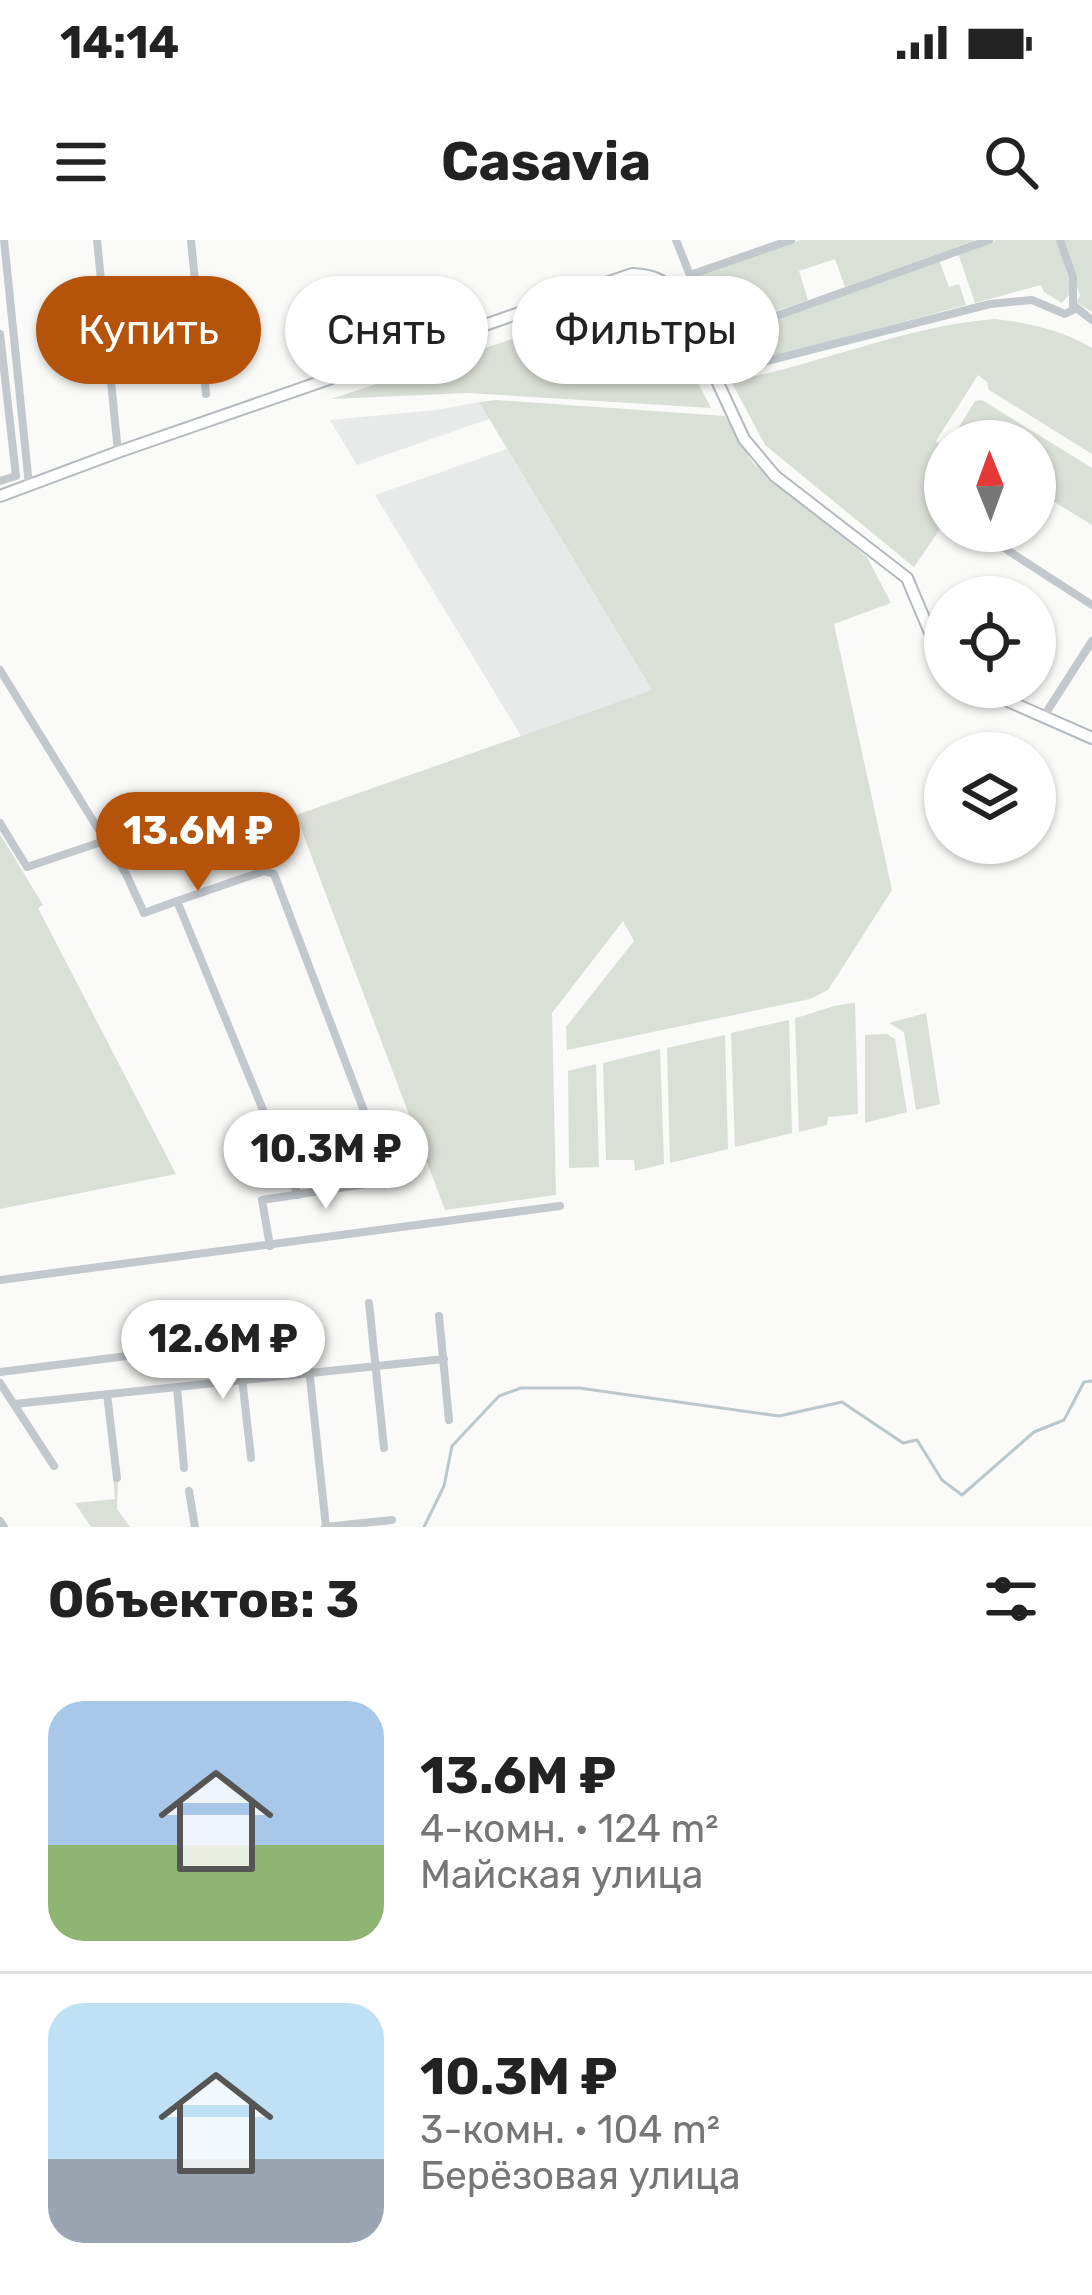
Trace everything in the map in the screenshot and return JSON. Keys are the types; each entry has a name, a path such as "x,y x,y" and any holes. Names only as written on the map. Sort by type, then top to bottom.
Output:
{"main road":[{"path":"626,276 656,276"},
{"path":"0,496 512,316"},
{"path":"719,384 744,440 775,476 907,578 924,618"},
{"path":"1025,708 1092,738"}],"street":[{"path":"4,240 29,485"},
{"path":"97,240 118,452"},
{"path":"191,240 206,394"},
{"path":"676,240 689,275 790,240"},
{"path":"779,314 989,240"},
{"path":"1060,240 1073,278 1075,309"},
{"path":"779,360 990,304 1032,300 1065,314 1075,309"},
{"path":"1075,309 1092,320"},
{"path":"0,334 16,476 0,481"},
{"path":"1010,552 1092,605"},
{"path":"1044,716 1092,641"},
{"path":"0,670 126,874 143,913 264,871 274,874 388,1174 386,1181 262,1200 270,1246"},
{"path":"0,823 27,867 104,841"},
{"path":"177,901 298,1195"},
{"path":"0,1280 560,1206"},
{"path":"369,1303 384,1448"},
{"path":"302,1312 325,1527 392,1520"},
{"path":"439,1316 449,1420"},
{"path":"0,1372 238,1342 251,1457"},
{"path":"14,1405 444,1359"},
{"path":"0,1383 54,1466"},
{"path":"177,1387 184,1468"},
{"path":"107,1394 117,1478"},
{"path":"189,1491 196,1527"}],"shaded area":[{"path":"800,240 974,240 845,287 835,259 799,271 808,300 779,310 779,276 696,276"},
{"path":"996,240 1057,240 1072,291 1062,303 1041,285 975,303 958,253"},
{"path":"1063,240 1092,240 1092,312 1076,302 1080,296"},
{"path":"939,260 949,287 959,284 966,305 779,355 779,315"},
{"path":"995,319 1020,323 1069,336 1092,348 1092,454 1056,432 1056,420 1037,420 989,390 978,375 949,420 924,420 924,552 914,567 765,445 733,384 779,384 779,370 961,323"},
{"path":"512,339 512,384 698,384 711,408 468,393 331,399 376,384 488,384 488,347"},
{"path":"982,400 1014,420 963,420 975,401"},
{"path":"479,402 489,419 357,465 330,420 437,410"},
{"path":"479,402 725,416 753,463 867,557 891,603 834,624 892,890 828,990 810,999 567,1050 566,1027 634,941 623,921 552,1013 556,1195 445,1210 296,815 652,690"},
{"path":"1056,446 1092,468 1092,525 1056,503"},
{"path":"507,449 652,690 521,736 375,495"},
{"path":"0,834 43,905 38,908 176,1174 0,1209"},
{"path":"855,1003 858,1114 828,1117 827,1125 799,1132 795,1018"},
{"path":"926,1013 940,1104 916,1110 904,1032 889,1023"},
{"path":"789,1020 792,1133 735,1147 731,1033"},
{"path":"887,1034 895,1039 907,1112 865,1123 865,1035"},
{"path":"725,1035 728,1149 670,1163 667,1048"},
{"path":"660,1049 664,1164 635,1171 634,1160 606,1160 603,1063"},
{"path":"596,1064 599,1167 569,1168 568,1071"},
{"path":"113,1477 118,1477 117,1509 130,1527 91,1527 75,1503 115,1499"}],"waterway":[{"path":"424,1527 444,1486 452,1446 499,1396 521,1388 579,1388 779,1416 842,1402 903,1443 917,1440 942,1480 962,1495 1034,1432 1064,1420 1084,1382 1092,1381"}]}
